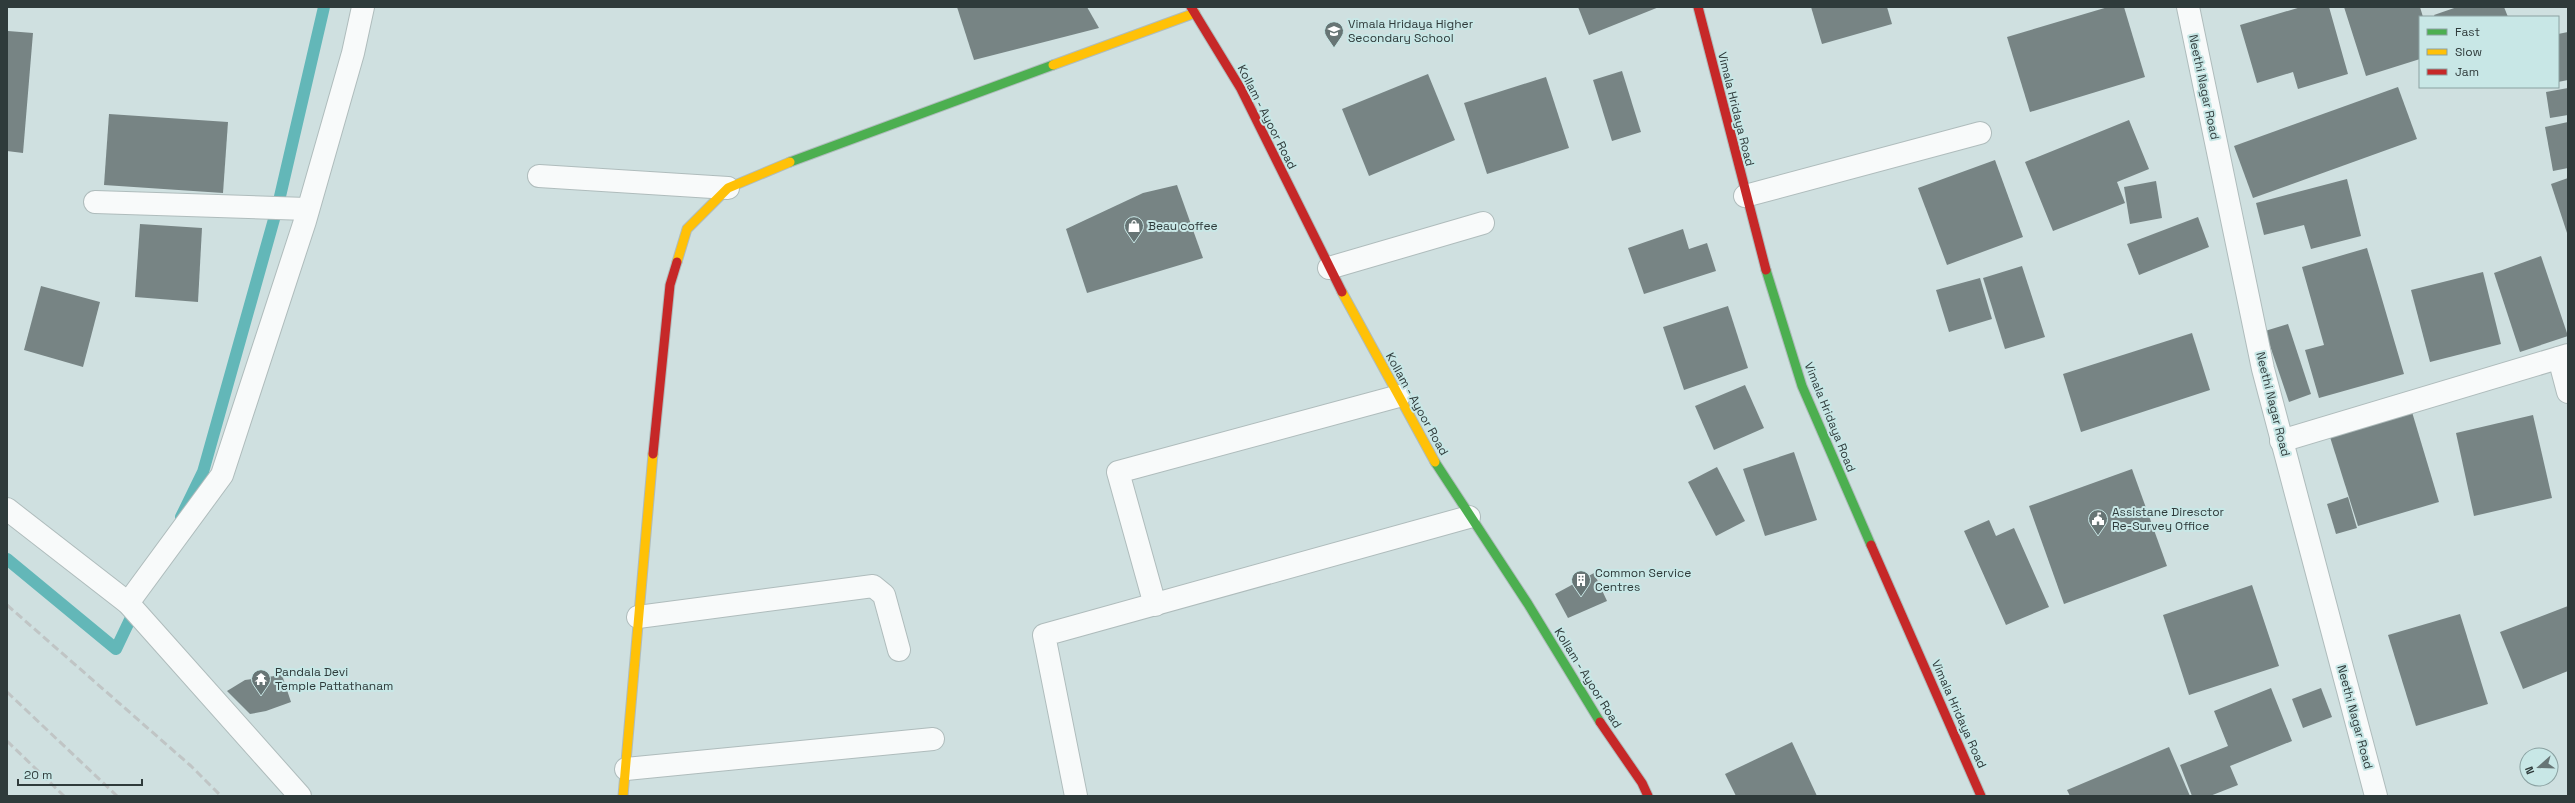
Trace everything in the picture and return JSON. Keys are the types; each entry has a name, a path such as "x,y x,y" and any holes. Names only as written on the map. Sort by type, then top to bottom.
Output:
{"street":[{"path":"128,603 222,475 308,209 352,53 363,7"},
{"name":"Vimala Hridaya Road","path":"1698,7 1762,258 1802,386 1981,796"},
{"name":"Neethi Nagar Road","path":"2188,7 2263,369 2376,796"},
{"path":"623,796 638,617 670,285 687,228 728,188 762,172 1193,10"},
{"name":"Kollam - Ayoor Road","path":"1193,10 1241,88 1328,268 1432,458 1469,517 1528,604 1588,704 1647,792"},
{"path":"1745,196 1980,133"},
{"path":"539,176 728,188"},
{"path":"95,202 308,209"},
{"path":"1328,268 1483,223"},
{"path":"2281,441 2564,357 2568,392"},
{"path":"1155,605 1118,472 1399,396"},
{"path":"7,509 128,603 300,796"},
{"path":"1076,796 1044,635 1469,517"},
{"path":"638,617 873,586 884,595 899,650"},
{"path":"626,769 933,739"}],"building":[{"path":"957,7 1087,7 1099,28 974,60"},
{"path":"1578,7 1659,7 1589,35"},
{"path":"1811,7 1887,7 1892,24 1822,44"},
{"path":"2108,7 2124,7 2145,77 2030,112 2007,37"},
{"path":"2301,7 2329,7 2348,74 2298,89 2293,72 2257,83 2240,25"},
{"path":"2344,7 2420,7 2423,16 2419,16 2419,59 2366,76"},
{"path":"2457,7 2504,7 2508,16 2434,16"},
{"path":"8,31 33,33 23,153 7,151"},
{"path":"2568,32 2568,80 2559,82 2559,34"},
{"path":"1622,71 1641,132 1612,141 1593,80"},
{"path":"1428,74 1455,140 1369,176 1342,109"},
{"path":"1546,77 1569,148 1487,174 1464,103"},
{"path":"2398,87 2417,139 2253,198 2234,146"},
{"path":"2568,88 2568,115 2550,118 2546,92"},
{"path":"109,114 228,122 223,193 104,185"},
{"path":"2129,120 2149,169 2117,182 2125,203 2053,231 2025,162"},
{"path":"2568,122 2568,168 2553,171 2545,127"},
{"path":"1995,160 2023,237 1947,265 1918,188"},
{"path":"2568,178 2568,236 2551,184"},
{"path":"2347,179 2361,236 2311,249 2304,225 2264,235 2256,203"},
{"path":"2156,181 2162,218 2130,224 2124,187"},
{"name":"Beau coffee","path":"1177,185 1203,258 1087,293 1066,229 1143,193"},
{"path":"2198,217 2209,247 2139,275 2127,244"},
{"path":"140,224 202,228 198,302 135,297"},
{"path":"1683,229 1689,249 1707,243 1716,271 1644,294 1628,248"},
{"path":"2367,248 2404,374 2319,398 2305,350 2324,345 2302,267"},
{"path":"2541,256 2568,336 2520,352 2494,273"},
{"path":"2022,266 2045,337 2005,349 1983,278"},
{"path":"2483,272 2501,344 2430,362 2411,290"},
{"path":"1980,278 1992,319 1949,332 1936,290"},
{"path":"41,286 100,302 83,367 24,350"},
{"path":"1728,306 1748,368 1684,390 1663,327"},
{"path":"2288,324 2311,394 2289,402 2265,331"},
{"path":"2192,333 2210,390 2081,432 2063,374"},
{"path":"1745,385 1764,428 1714,450 1695,406"},
{"path":"2412,412 2439,502 2358,526 2330,437"},
{"path":"2533,415 2552,498 2474,516 2456,433"},
{"path":"1794,452 1817,520 1765,536 1743,469"},
{"path":"1717,467 1745,521 1716,536 1688,482"},
{"name":"Assistane Diresctor Re-Survey Office","path":"2132,469 2167,566 2064,604 2029,506"},
{"path":"2348,497 2357,528 2336,534 2327,504"},
{"path":"1989,520 1996,536 2014,528 2049,607 2006,625 1964,531"},
{"name":"Common Service Centres","path":"1594,573 1607,601 1568,618 1555,594"},
{"path":"2252,585 2279,666 2189,695 2163,615"},
{"path":"2568,606 2568,671 2523,689 2500,632"},
{"path":"2460,614 2488,704 2416,726 2388,635"},
{"name":"Pandala Devi Temple Pattathanam","path":"282,675 291,702 266,711 250,714 227,691 245,680"},
{"path":"2271,688 2292,741 2230,766 2238,785 2210,796 2192,796 2180,765 2228,746 2214,711"},
{"path":"2321,688 2332,717 2303,728 2292,699"},
{"path":"1792,742 1817,796 1736,796 1725,774"},
{"path":"2169,747 2190,796 2070,796 2067,790"}],"waterway":[{"path":"181,517 203,472 278,205 324,7"},
{"path":"7,559 116,649 136,607"}],"railway":[{"path":"7,605 191,766 221,796"},
{"path":"7,692 117,796"},
{"path":"7,741 64,796"}],"traffic: fast":[{"path":"790,162 1053,65"},
{"path":"1766,270 1802,386 1871,545"},
{"path":"1435,462 1528,604 1600,722"}],"traffic: slow":[{"path":"1053,65 1195,13"},
{"path":"677,262 687,229 728,188 790,162"},
{"path":"1342,292 1435,462"},
{"path":"623,796 653,454"}],"traffic: jam":[{"path":"1191,7 1241,89 1342,292"},
{"path":"1698,7 1766,270"},
{"path":"653,454 670,285 677,262"},
{"path":"1871,545 1981,796"},
{"path":"1600,722 1642,783 1648,796"}],"place":[{"name":"Vimala Hridaya Higher Secondary School","path":"1334,48"},
{"name":"Beau coffee","path":"1134,243"},
{"name":"Assistane Diresctor Re-Survey Office","path":"2098,536"},
{"name":"Common Service Centres","path":"1581,597"},
{"name":"Pandala Devi Temple Pattathanam","path":"261,696"}]}
